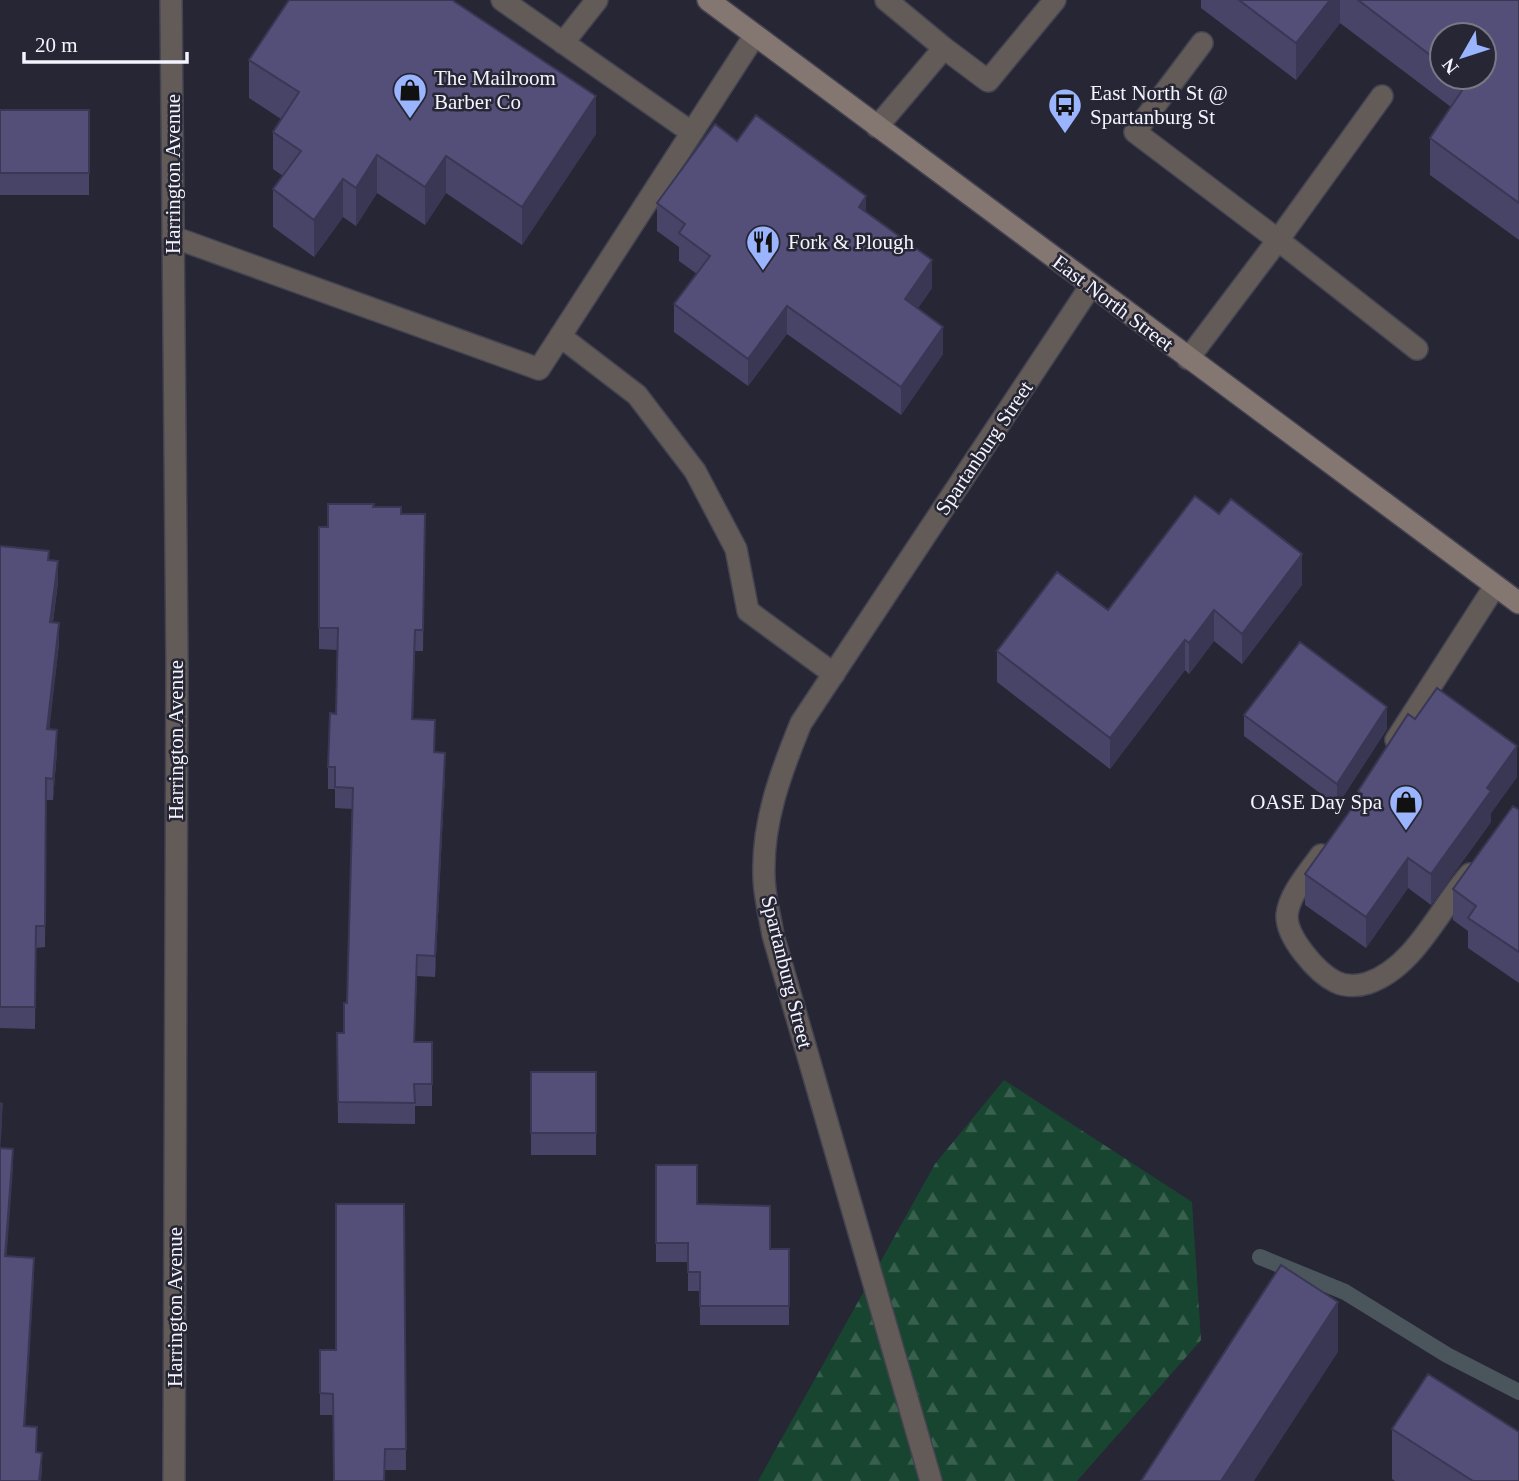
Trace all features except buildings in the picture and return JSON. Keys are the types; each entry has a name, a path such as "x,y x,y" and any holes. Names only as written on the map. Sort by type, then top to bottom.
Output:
{"main road":[{"name":"East North Street","path":"709,0 1090,287 1519,603"}],"street":[{"name":"Harrington Avenue","path":"171,0 177,663 174,1481"},
{"path":"502,0 691,132"},
{"path":"564,43 597,0"},
{"path":"886,0 988,81 1055,0"},
{"path":"173,237 539,369 755,35"},
{"path":"1202,43 1135,132 1417,349"},
{"path":"877,127 944,48"},
{"path":"1188,359 1382,96"},
{"name":"Spartanburg Street","path":"931,1481 773,935 764,876 768,820 783,767 801,723 1090,287"},
{"path":"560,336 637,395 695,471 736,549 748,611 834,674"},
{"path":"1382,763 1495,586"},
{"path":"1330,841 1290,904 1288,926 1292,937 1317,967 1336,982 1351,986 1368,983 1400,963 1485,855"}],"green space":[{"path":"1004,1080 1192,1202 1201,1340 1077,1481 758,1481 935,1164"}],"waterway":[{"path":"1260,1257 1345,1292 1447,1355 1519,1392"}],"place":[{"name":"The Mailroom Barber Co","path":"410,120"},
{"name":"East North St @ Spartanburg St","path":"1065,135"},
{"name":"Fork & Plough","path":"763,272"},
{"name":"OASE Day Spa","path":"1406,832"}]}
